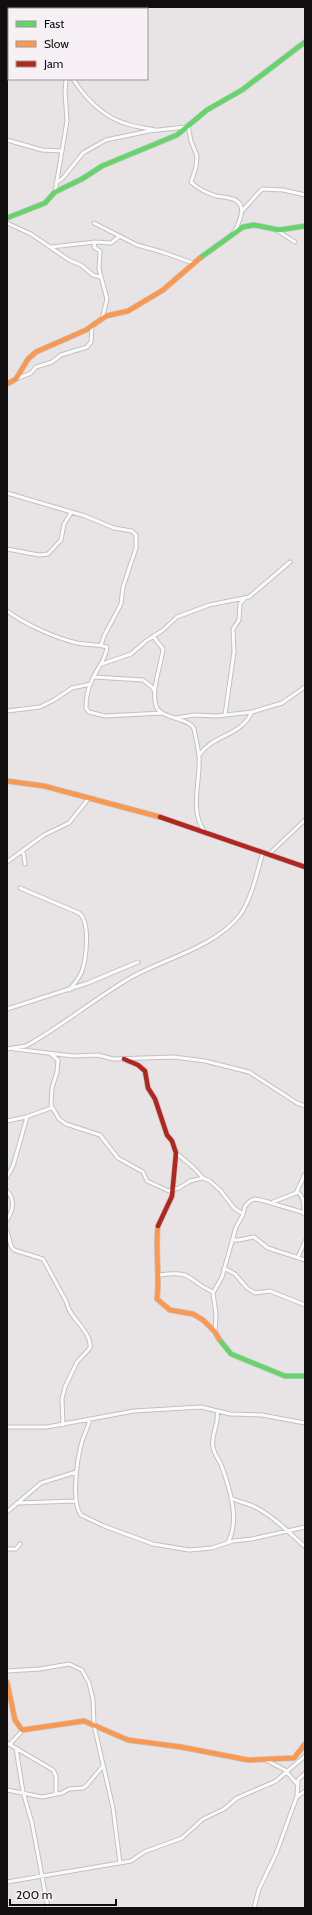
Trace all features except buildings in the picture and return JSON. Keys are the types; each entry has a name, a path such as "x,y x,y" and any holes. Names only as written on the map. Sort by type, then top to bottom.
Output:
{"street":[{"path":"7,218 45,203 54,192 82,179 102,166 115,162 177,134 207,110 242,90 305,42"},
{"path":"54,192 67,121 65,92 66,80"},
{"path":"73,80 102,113 126,124 156,131"},
{"path":"56,183 63,178 83,154 106,140 187,126"},
{"path":"187,126 197,156 191,182 208,193 234,198 239,203 241,212"},
{"path":"7,140 42,150 61,151"},
{"path":"234,232 241,212 262,188 283,190 305,195"},
{"path":"94,222 137,245 193,263"},
{"path":"7,223 32,234 94,275 100,276"},
{"path":"16,379 28,359 36,352 92,326 109,315 128,311 163,290 193,263 234,232 249,225 276,230 305,226"},
{"path":"276,230 295,242"},
{"path":"51,247 95,242 111,243 120,236"},
{"path":"95,242 94,247 100,251 100,276 107,299 102,319"},
{"path":"7,384 31,373 36,367 54,361 61,355 87,347 91,342 92,326"},
{"path":"7,493 85,516 114,528 130,531 137,536 135,553 122,590 121,604 106,632 101,645"},
{"path":"7,548 40,555 48,554 61,540 64,524 71,513"},
{"path":"225,716 234,652 233,629 239,620 240,604 245,598 290,562"},
{"path":"102,664 131,654 179,616 209,605 236,598 245,598"},
{"path":"7,611 58,637 75,642 101,645 107,648 102,664 91,684 86,709 96,715 162,713 176,718 193,727 199,755 198,823 204,831"},
{"path":"153,636 163,649 155,692 156,706 162,713"},
{"path":"94,677 143,680 152,687 155,692"},
{"path":"7,711 40,707 72,688 91,684"},
{"path":"176,718 198,715 225,716 252,712 282,703 305,687"},
{"path":"199,755 207,745 243,726 252,712"},
{"path":"7,781 44,786 90,797 170,820 305,867"},
{"path":"7,862 44,835 69,822 90,797"},
{"path":"269,854 305,820"},
{"path":"23,850 25,864"},
{"path":"9,1049 23,1047 38,1040 131,978 195,947 229,926 240,915 247,900 263,852"},
{"path":"20,888 79,913 84,918 86,932 82,970 69,990"},
{"path":"7,1009 69,990 138,962"},
{"path":"9,1049 27,1052 49,1052 73,1056 98,1055 113,1059 184,1058 233,1068 254,1075 297,1103 305,1106"},
{"path":"49,1052 58,1060 57,1072 52,1088 51,1108 62,1122 100,1135 116,1156 143,1172 147,1181 169,1191 190,1181 203,1178"},
{"path":"124,1059 138,1065 145,1071 148,1088 155,1099 167,1135 172,1141 176,1153 173,1190 165,1214 157,1229 156,1258 159,1275 157,1297 170,1310 193,1314 203,1320 231,1354 285,1376 305,1376"},
{"path":"7,1120 27,1117 51,1108"},
{"path":"7,1177 13,1166 27,1117"},
{"path":"176,1153 193,1167 203,1178 210,1181 221,1191 234,1208 243,1215"},
{"path":"272,1202 297,1192 305,1174"},
{"path":"7,1191 12,1196 13,1204 12,1212 7,1220"},
{"path":"214,1332 216,1314 213,1292 221,1280 229,1247 233,1240 236,1227 243,1215 245,1206 253,1199 272,1202 304,1214 304,1199 301,1194 297,1192"},
{"path":"7,1232 10,1244 14,1250 42,1258 47,1264 64,1297 67,1308 86,1333 90,1343 90,1348 77,1362 65,1387 61,1406 63,1425"},
{"path":"233,1240 254,1237 268,1248 305,1260"},
{"path":"298,1257 305,1241"},
{"path":"224,1268 233,1273 247,1288 255,1293 270,1291 305,1305"},
{"path":"159,1275 176,1272 184,1274 213,1292"},
{"path":"7,1427 63,1425 125,1412 150,1409 201,1408 235,1415 262,1415 305,1422"},
{"path":"217,1411 218,1421 213,1434 212,1446 222,1466 231,1498 233,1530 228,1542"},
{"path":"90,1419 81,1444 76,1472 76,1501 81,1515 104,1526 153,1544 189,1550 212,1548 228,1542 252,1539 305,1528"},
{"path":"7,1512 44,1481 76,1472"},
{"path":"231,1498 256,1508 288,1531 305,1547"},
{"path":"18,1503 76,1501"},
{"path":"7,1549 16,1549 20,1544"},
{"path":"7,1671 40,1669 69,1664 82,1670 91,1691 94,1725 113,1808 120,1863"},
{"path":"7,1682 15,1720 18,1726 23,1730"},
{"path":"56,1794 56,1776 53,1770 8,1744 23,1730 84,1721 128,1740 182,1747 248,1760 294,1758 305,1744"},
{"path":"16,1748 23,1792 32,1823 48,1908"},
{"path":"7,1882 131,1861 144,1852 182,1838 203,1819 224,1809 237,1798 276,1781 305,1756"},
{"path":"266,1760 285,1770 297,1784"},
{"path":"7,1790 23,1792 40,1797 56,1794 69,1789 85,1787 103,1766"},
{"path":"254,1908 259,1889 281,1843 297,1796 297,1784 305,1773"},
{"path":"295,1799 305,1791"}],"traffic: fast":[{"path":"7,218 45,203 55,192 82,179 102,166 177,135 207,110 242,90 305,42"},
{"path":"200,258 243,227 254,225 279,230 305,226"},
{"path":"219,1339 231,1354 285,1376 305,1376"}],"traffic: slow":[{"path":"7,384 16,379 28,359 36,352 86,330 106,316 128,311 163,290 200,258"},
{"path":"7,781 44,786 160,817"},
{"path":"158,1226 157,1299 170,1310 193,1314 203,1320 215,1332 219,1339"},
{"path":"7,1682 15,1720 22,1730 84,1721 128,1740 181,1747 248,1760 294,1758 305,1744"}],"traffic: jam":[{"path":"160,817 305,867"},
{"path":"124,1059 138,1065 145,1071 148,1088 155,1099 167,1135 172,1141 176,1153 172,1196 158,1226"}]}
